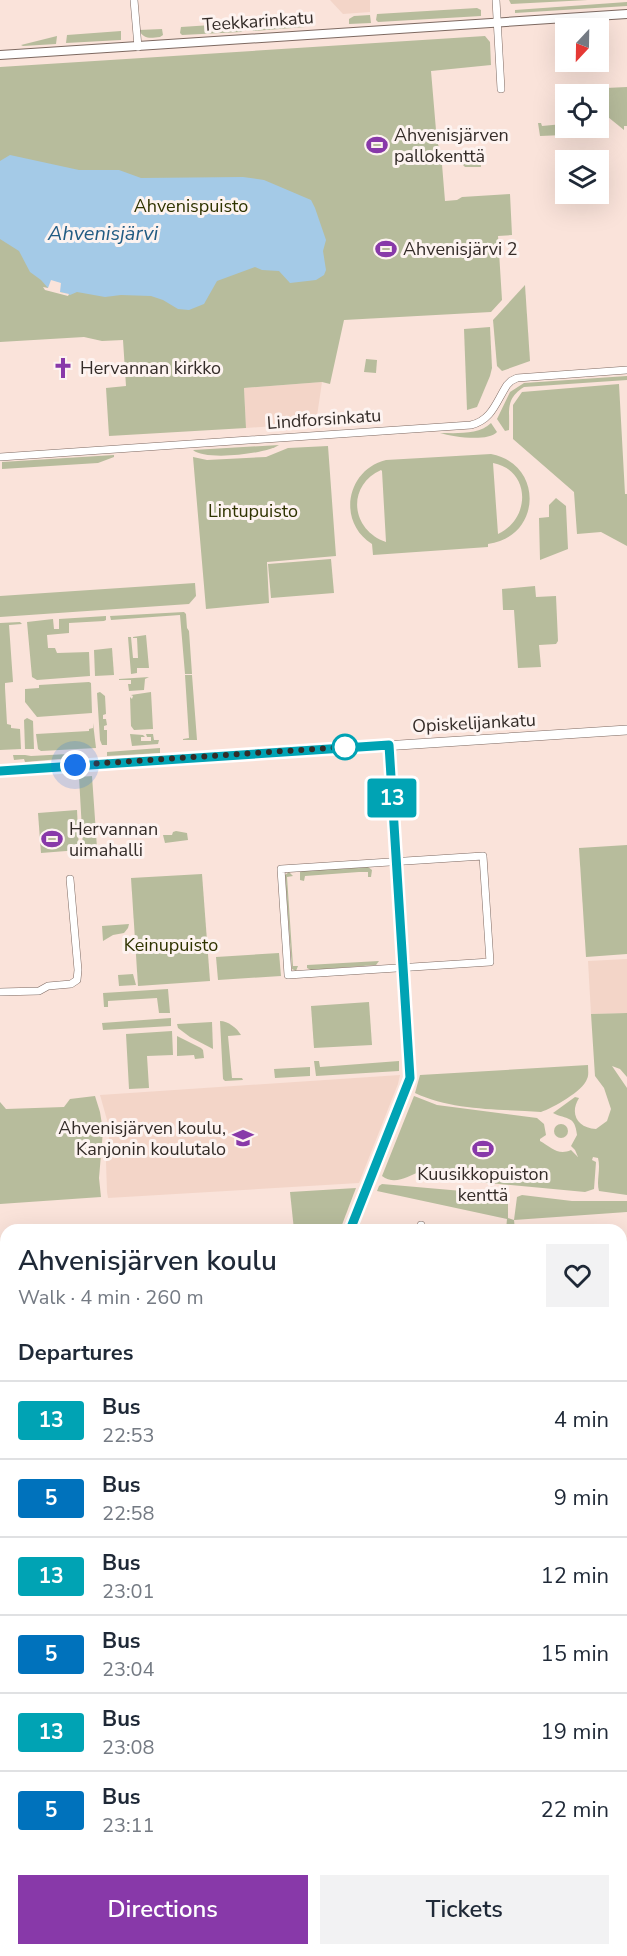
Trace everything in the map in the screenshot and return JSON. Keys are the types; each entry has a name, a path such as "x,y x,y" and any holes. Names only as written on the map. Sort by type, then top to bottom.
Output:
{"main road":[{"name":"Opiskelijankatu","path":"0,771 627,730"}],"street":[{"path":"134,0 138,47"},
{"path":"496,0 501,89"},
{"name":"Teekkarinkatu","path":"0,55 627,14"},
{"name":"Lindforsinkatu","path":"0,457 471,425 488,416 507,385 517,378 627,370"},
{"path":"352,1224 410,1078 389,745"},
{"path":"483,856 489,962 288,975 281,869 396,861 483,856"},
{"path":"0,992 39,991 48,986 70,984 77,980 70,879"},
{"path":"576,1956 591,1956"}],"shaded area":[{"path":"330,0 370,0 370,12 343,14"},
{"path":"322,382 316,423 246,428 244,388"},
{"path":"627,959 627,1013 591,1014 588,961"},
{"name":"Ahvenisjärven koulu, Kanjonin koulutalo","path":"400,1075 359,1183 108,1198 106,1162 109,1149 109,1127 100,1095"}],"green space":[{"path":"509,0 588,0 511,4"},
{"path":"627,2 627,6 515,13 515,10"},
{"path":"477,8 481,10 481,16 378,22 376,20 377,14"},
{"path":"370,15 371,23 349,24 349,19 354,16"},
{"path":"242,23 244,30 241,32 182,35 180,33 181,27"},
{"path":"251,23 265,23 305,27 253,31"},
{"path":"162,29 163,35 151,38 145,37 139,30"},
{"path":"121,31 121,40 66,43 67,35"},
{"path":"57,36 56,44 21,45"},
{"name":"Ahvenispuisto","path":"485,36 490,42 491,65 431,71 445,201 462,197 510,194 512,235 498,236 502,300 491,312 344,320 330,384 322,382 244,388 246,428 109,436 106,388 126,386 123,340 102,341 84,337 0,342 0,67"},
{"path":"627,87 627,126 624,126 624,130 609,118 609,88"},
{"path":"538,123 542,126 555,125 555,135 540,136"},
{"path":"480,154 481,167 465,167 461,163 461,158 466,155"},
{"path":"525,285 530,361 502,371 497,366 493,320"},
{"path":"490,327 492,368 490,376 477,407 467,410 464,329"},
{"path":"366,359 377,360 376,373 364,372"},
{"path":"627,376 627,380 524,387 511,401 509,430 505,431 497,419 510,392 524,383"},
{"path":"619,384 625,494 627,494 627,546 601,532 577,534 574,492 513,439 513,405 522,392"},
{"path":"491,423 497,432 486,437 461,437 440,433 480,430"},
{"path":"279,445 262,451 222,456 193,450"},
{"name":"Lintupuisto","path":"328,446 336,556 267,562 269,603 206,609 193,457 207,460 266,457 288,448"},
{"path":"491,454 508,460 520,471 528,485 530,500 527,515 519,528 506,539 488,544 488,547 373,555 372,544 361,534 354,523 351,498 362,474 372,466 386,460","holes":["493,463 505,467 514,475 520,485 522,496 521,507 516,518 509,527 498,534","382,471 386,542 374,536 366,528 357,508 362,486"]},
{"path":"114,455 98,463 2,469 2,462"},
{"path":"556,498 566,506 568,549 540,560 539,518 549,517 549,505"},
{"path":"331,559 334,593 271,598 268,564"},
{"path":"195,583 196,596 189,604 0,617 0,596"},
{"path":"535,586 536,597 556,596 558,641 556,644 539,645 541,667 518,668 514,610 503,610 502,589"},
{"path":"184,612 189,631 192,674 185,674 180,615 111,620 110,616"},
{"path":"106,616 104,621 69,623 69,633 47,635 48,648 55,648 57,653 89,652 90,676 37,680 32,677 27,622 53,619 54,629 59,629 59,619"},
{"path":"20,622 22,624 9,625 13,682 5,683 5,688 7,724 11,725 11,728 20,729 21,749 0,750 0,623"},
{"path":"146,635 149,668 137,668 137,673 131,674 128,637 131,637 133,658 138,658 137,638 133,637"},
{"path":"112,648 114,675 95,676 94,650"},
{"path":"185,675 192,675 197,740 183,740 189,738"},
{"path":"149,677 145,679 144,690 129,691 128,684 131,684 131,680 119,680 119,679"},
{"path":"91,683 92,713 37,717 25,702 25,689 39,688 39,685"},
{"path":"100,692 105,696 106,714 103,715 103,719 106,719 107,725 104,726 104,730 107,730 107,745 102,745 100,740 97,693"},
{"path":"151,692 153,729 134,730 131,726 130,697 132,699 131,695"},
{"path":"27,718 33,721 34,749 25,749 24,720"},
{"path":"93,723 96,748 41,751 38,749 36,734 89,731 93,728"},
{"path":"130,734 143,735 145,737 141,737 141,741 151,741 151,737 147,737 146,734 153,734 154,740 159,740 158,744 132,746"},
{"path":"160,748 160,753 107,756 107,752"},
{"path":"68,754 71,758 25,762 24,759 14,760 13,755 31,756"},
{"path":"92,776 97,848 111,848 87,852 83,848 79,777"},
{"path":"77,810 79,850 41,853 38,813"},
{"path":"176,831 187,833 188,840 165,843 163,835 172,835"},
{"path":"627,845 627,954 586,957 579,848"},
{"path":"368,867 372,870 371,877 368,877 368,872 359,872 305,876 304,881 300,880 302,871"},
{"path":"289,872 293,876 287,877 293,966 298,966 296,971 292,969 285,875"},
{"name":"Keinupuisto","path":"202,874 210,981 138,986 131,878"},
{"path":"129,924 124,933 113,935 103,941 102,926"},
{"name":"Keinupuisto","path":"279,953 281,976 218,980 216,957"},
{"path":"379,961 376,965 311,970 307,968 307,965"},
{"path":"133,974 136,985 119,986 118,975"},
{"path":"168,989 170,1013 159,1013 157,998 108,1001 108,1007 104,1007 103,993"},
{"path":"369,1002 372,1045 314,1048 311,1006"},
{"path":"627,1013 627,1077 620,1069 612,1066 627,1088 627,1195 599,1191 599,1162 598,1158 593,1157 592,1160 596,1162 594,1189 585,1192 434,1178 422,1175 421,1171 397,1180 382,1176 414,1096 437,1105 537,1118 544,1124 546,1135 540,1141 558,1151 571,1150 578,1157 571,1146 577,1135 574,1124 570,1119 553,1113 575,1097 579,1098 575,1115 584,1126 596,1129 607,1121 611,1109 604,1088 595,1076 591,1014"},
{"path":"171,1018 171,1026 103,1030 102,1023"},
{"path":"220,1021 232,1025 241,1035 228,1036 232,1078 243,1080 225,1081 223,1079"},
{"path":"212,1022 213,1049 190,1037 178,1028 177,1024"},
{"path":"172,1031 173,1055 147,1056 149,1088 129,1089 126,1034"},
{"path":"177,1036 201,1048 204,1058 195,1059 194,1055 177,1056"},
{"path":"314,1061 319,1061 320,1067 399,1061 399,1071 316,1076"},
{"path":"588,1065 588,1077 580,1089 560,1103 541,1112 461,1106 415,1093 420,1075"},
{"path":"310,1067 310,1076 275,1078 274,1069"},
{"path":"95,1096 103,1131 99,1178 101,1197 0,1204 0,1102 6,1109 64,1107 70,1099"},
{"path":"558,1124 564,1124 568,1131 564,1138 558,1138 554,1134 554,1128"},
{"path":"382,1184 508,1195 508,1218 514,1220 514,1224 507,1224 507,1219 377,1191"},
{"path":"356,1188 342,1224 293,1224 290,1192"},
{"path":"522,1195 572,1201 627,1201 627,1212 514,1220 517,1197"}],"water":[{"name":"Ahvenisjärvi","path":"10,155 79,170 119,170 141,178 243,177 264,180 311,200 326,240 323,251 326,270 324,275 316,280 290,283 279,271 262,270 255,267 217,281 204,304 189,310 178,309 151,296 105,297 77,292 70,295 48,288 30,272 19,251 0,239 0,161"}],"pier":[{"path":"51,280 61,283 60,292 69,294 68,296 45,290 43,287 48,288"}],"bus line":[{"name":"13","path":"0,771 389,745 410,1078 352,1224"}],"place":[{"name":"Ahvenisjärven pallokenttä","path":"377,145"},
{"name":"Ahvenisjärvi 2","path":"386,249"},
{"name":"Hervannan kirkko","path":"63,368"},
{"name":"Hervannan uimahalli","path":"52,839"},
{"name":"Ahvenisjärven koulu, Kanjonin koulutalo","path":"243,1138"},
{"name":"Kuusikkopuiston kenttä","path":"483,1149"}],"route":[{"path":"75,765 345,747"}]}
